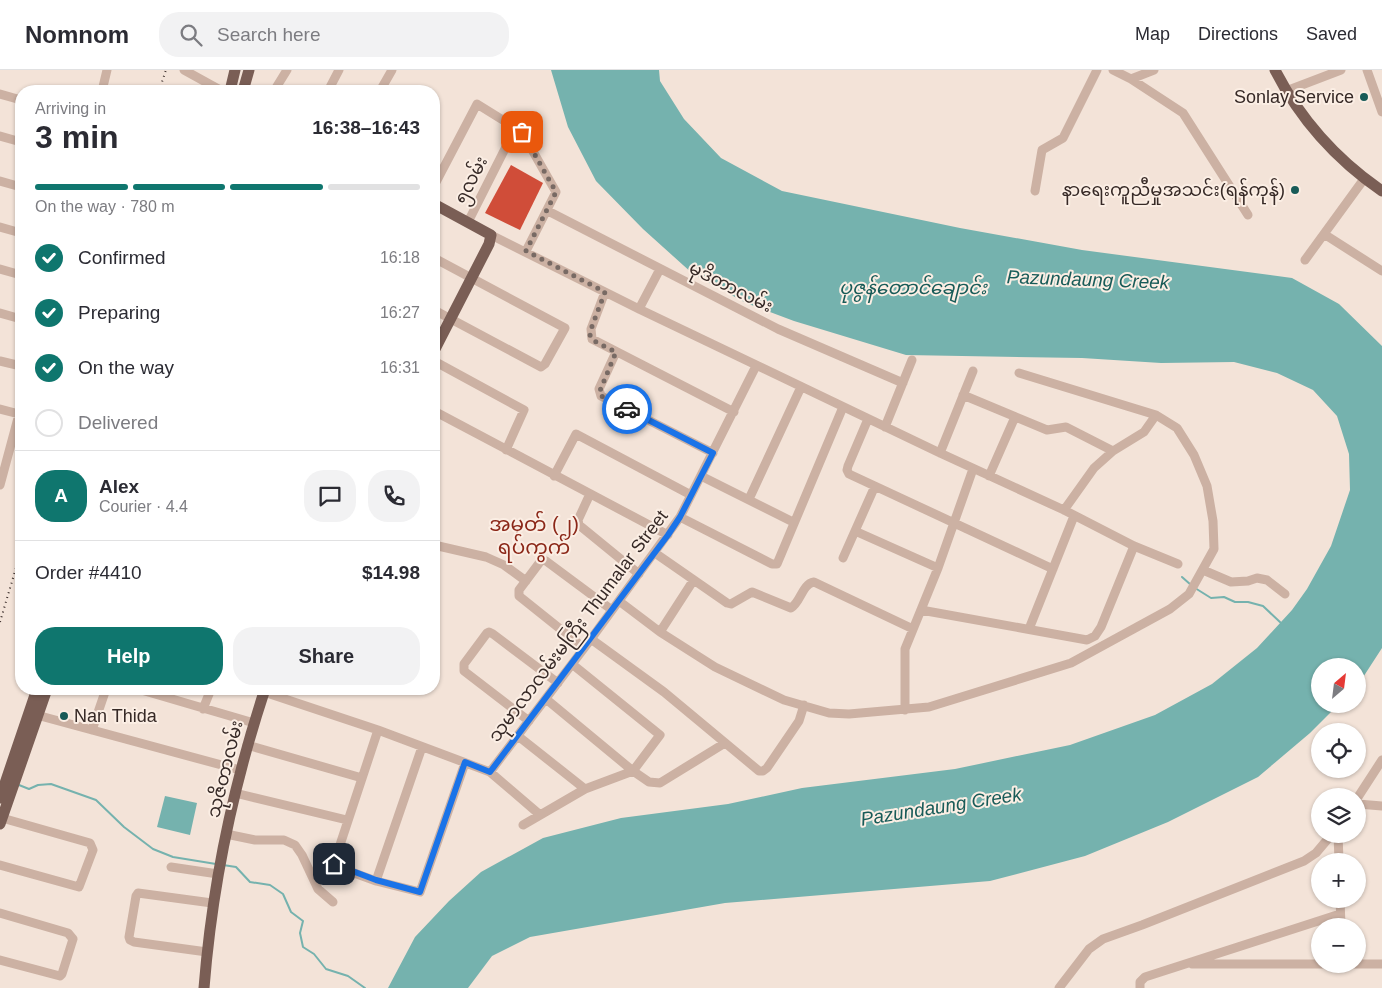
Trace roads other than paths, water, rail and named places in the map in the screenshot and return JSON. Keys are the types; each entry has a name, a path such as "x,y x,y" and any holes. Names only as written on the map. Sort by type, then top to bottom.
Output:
{"main road":[{"path":"231,85 235,70"},
{"path":"244,85 248,70"},
{"path":"1275,70 1286,92 1315,131 1364,179 1382,191"},
{"path":"440,207 468,222 490,240 440,340"},
{"path":"1,821 34,714 36,695"},
{"path":"0,798 34,714 44,695"},
{"name":"သုဇိတာလမ်း","path":"218,873 240,770 263,695"},
{"path":"204,988 212,903 218,873"}],"street":[{"path":"103,85 107,70"},
{"path":"184,70 211,85"},
{"path":"278,85 287,70"},
{"path":"331,85 339,70"},
{"path":"383,85 392,70"},
{"path":"1035,190 1042,150 1063,138 1097,70"},
{"path":"1113,70 1132,79 1183,113 1248,215"},
{"path":"1132,79 1154,70"},
{"path":"1286,92 1341,70"},
{"path":"1367,70 1382,112"},
{"path":"0,94 15,98"},
{"path":"440,175 477,104 522,132 556,188 548,212 526,251"},
{"name":"၅လမ်း","path":"468,222 516,127"},
{"path":"0,136 15,140"},
{"path":"1306,260 1364,179"},
{"path":"0,181 15,185"},
{"name":"မုဒိတာလမ်း","path":"548,212 778,330 903,383"},
{"path":"0,227 15,231"},
{"path":"1324,234 1382,271"},
{"path":"490,240 526,251 639,310 973,469 1064,510 1134,546 1178,564"},
{"path":"440,261 564,328 545,364 541,366 440,313"},
{"path":"0,268 15,273"},
{"path":"639,310 660,269"},
{"path":"605,292 591,329 590,336 596,342 734,412"},
{"path":"0,313 15,317"},
{"path":"616,352 599,389 601,396 713,453"},
{"path":"0,360 15,364"},
{"path":"884,427 912,360"},
{"path":"440,364 525,411 506,450"},
{"name":"သုမာလာလမ်းမကြီး Thumalar Street","path":"490,772 591,639 680,517 756,366"},
{"path":"940,453 973,371"},
{"path":"619,601 660,632 715,667 784,700 829,713 849,714 929,707 1071,663 1170,609 1194,587 1214,549 1213,521 1208,486 1194,454 1177,428 1156,414 1019,373"},
{"path":"749,500 801,387"},
{"path":"963,395 1047,430 1066,427 1113,451"},
{"path":"680,517 772,564 777,564 842,407"},
{"path":"0,408 15,410"},
{"path":"440,414 668,535"},
{"path":"1064,510 1094,468 1113,451 1144,432 1156,414"},
{"path":"989,476 1015,417"},
{"path":"868,419 847,470 849,474 1053,569"},
{"path":"0,485 4,454 15,424"},
{"path":"554,476 576,434 691,495"},
{"path":"905,710 904,655 938,568 973,469"},
{"path":"701,476 793,522"},
{"path":"843,558 875,486"},
{"path":"590,494 578,520 579,525 639,574"},
{"path":"1030,629 1074,516"},
{"path":"855,531 938,568"},
{"path":"921,610 1087,640 1095,636 1101,627 1134,546"},
{"path":"440,547 486,557 504,565 526,581"},
{"path":"655,552 727,604 731,604 752,592 790,608 795,605 806,586 810,582 814,582 913,629"},
{"path":"584,648 519,596 518,593 526,581 543,560 612,610"},
{"path":"1203,570 1231,582 1248,582 1257,578 1267,580 1285,594"},
{"path":"660,632 693,581"},
{"path":"529,721 464,671 464,664 489,632 558,683"},
{"path":"591,639 664,692 759,771 767,768 799,721 804,706"},
{"path":"523,824 585,790 633,771 660,734 572,664"},
{"path":"92,730 104,695"},
{"path":"167,695 203,709 254,723"},
{"path":"203,709 209,695"},
{"path":"279,695 490,772 540,814"},
{"path":"546,699 649,782 660,783 725,743"},
{"path":"34,714 240,770"},
{"path":"378,730 334,864 376,880 420,892 465,762"},
{"path":"518,736 585,790"},
{"path":"247,746 362,778"},
{"path":"376,880 422,747"},
{"path":"1364,788 1382,760"},
{"path":"235,793 347,820"},
{"path":"1366,805 1382,806"},
{"path":"0,865 79,887 85,876 93,846 90,843 1,821"},
{"path":"226,834 255,840 288,841 302,854 318,889 333,902"},
{"path":"1061,987 1097,942 1304,861 1316,853 1324,843"},
{"path":"171,867 218,873"},
{"path":"207,952 130,940 138,893 212,903"},
{"path":"1340,908 1340,918"},
{"path":"0,913 71,935 73,939 60,976 0,960"},
{"path":"1140,988 1140,982 1145,977 1340,914"},
{"path":"1183,964 1382,964"}],"water":[{"name":"ပုဇွန်တောင်ချောင်း","path":"551,70 659,70 660,81 684,119 721,158 782,191 960,228 1082,250 1292,278 1339,304 1382,346 1382,648 1366,673 1366,658 1311,658 1311,713 1330,713 1320,723 1311,723 1310,733 1258,777 1168,822 1085,856 990,881 725,903 530,937 492,956 468,988 388,988 415,937 449,901 481,872 543,838 621,818 728,804 802,788 955,769 1070,745 1155,715 1212,684 1257,648 1292,610 1307,589 1331,546 1350,490 1349,454 1337,416 1313,390 1277,373 1234,362 1161,363 1082,358 906,355 794,321 746,303 693,274 643,229 596,181 568,127"},
{"path":"165,796 197,803 190,835 157,827"}],"waterway":[{"path":"1182,577 1191,585"},
{"path":"1195,588 1211,598 1224,597 1235,602 1248,602 1263,606 1281,623"},
{"path":"19,785 29,789 38,785 51,784 96,800 124,827 153,849 173,857 216,864"},
{"path":"223,865 236,867 250,882 270,885 283,894 291,912 303,921 300,933 303,947 314,954 326,969 348,976 365,988"}],"railway":[{"path":"161,85 166,70"},
{"path":"0,622 15,571"}],"place":[{"name":"Sonlay Service","path":"1364,97"},
{"name":"နာရေးကူညီမှုအသင်း(ရန်ကုန်)","path":"1295,190"},
{"name":"Nan Thida","path":"64,716"}],"district":[{"name":"အမှတ် (၂) ရပ်ကွက်","path":"534,536"}],"water label":[{"name":"Pazundaung Creek","path":"1088,279"},
{"name":"Pazundaung Creek","path":"941,806"}]}
